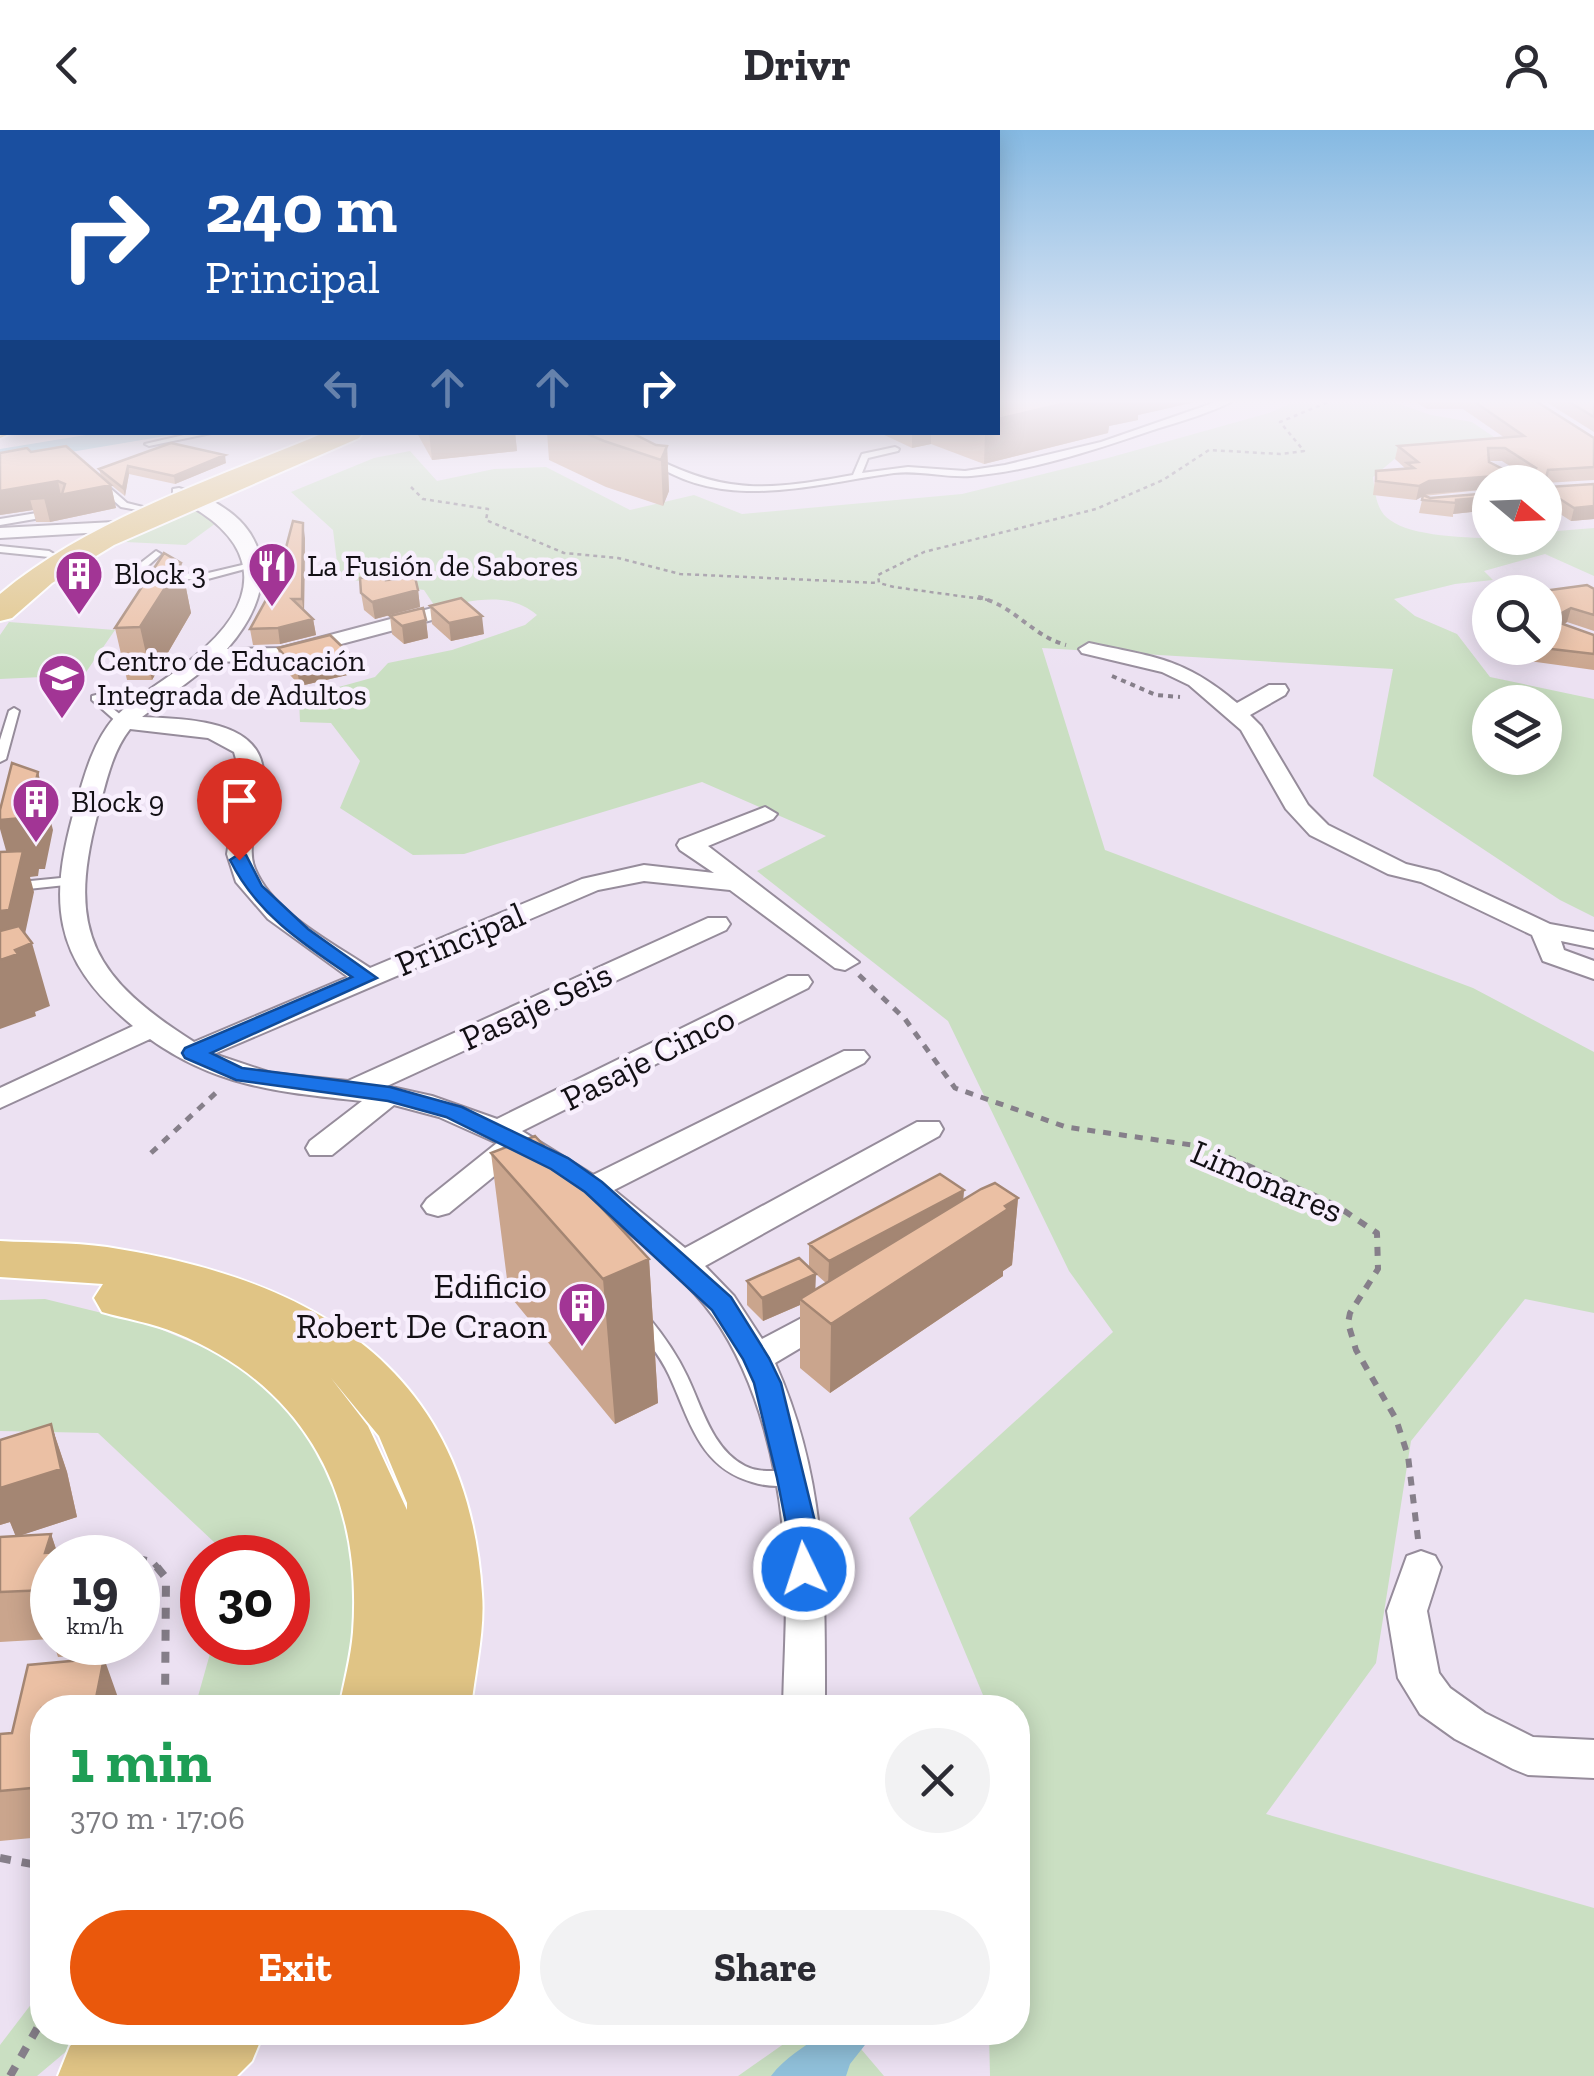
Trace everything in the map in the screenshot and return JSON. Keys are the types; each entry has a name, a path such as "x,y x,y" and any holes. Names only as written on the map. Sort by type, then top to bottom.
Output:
{"main road":[{"path":"44,556 198,491"},
{"path":"187,496 200,491"},
{"path":"5,599 44,556 95,530 138,517"},
{"path":"0,1258 91,1264 190,1281 263,1307 296,1324 355,1366 380,1392 410,1436 434,1485 444,1522 451,1565 451,1612 436,1695"},
{"path":"0,1284 84,1291 185,1316 264,1356 316,1400 355,1455 381,1520 390,1596 388,1637 377,1695"},
{"path":"100,2076 133,2045"},
{"path":"179,2076 210,2045"}],"street":[{"path":"187,496 232,524 248,542 255,565 248,605 234,630 210,656 123,722 110,740 94,785 71,881 70,916 80,950 107,987 153,1028 236,1074 390,1094 454,1112 507,1136 594,1187 722,1303 768,1383 792,1478 803,1534 804,1695"},
{"path":"0,533 59,526 95,530"},
{"path":"210,656 281,654 455,608"},
{"path":"1089,649 1168,667 1198,680 1250,726 1298,809 1319,830 1397,869 1430,877 1543,930 1594,940"},
{"path":"1237,718 1246,707 1277,690"},
{"path":"123,722 208,731 230,738 244,748 250,769 239,849 246,879 301,933 367,978"},
{"name":"Principal","path":"765,814 690,845 845,962"},
{"name":"Principal","path":"193,1053 611,878 673,873 737,882"},
{"name":"Pasaje Seis","path":"356,1089 717,924"},
{"path":"1543,930 1552,955 1594,971"},
{"name":"Pasaje Cinco","path":"438,1206 507,1136 798,982"},
{"path":"0,1099 153,1028"},
{"path":"594,1187 854,1057"},
{"path":"321,1148 390,1094"},
{"path":"682,1264 928,1129"},
{"path":"756,1358 859,1297"},
{"path":"1421,1567 1407,1611 1418,1678 1435,1701 1470,1726 1528,1756 1594,1759"}],"lane":[{"path":"108,491 138,517"},
{"path":"0,522 64,511"},
{"path":"0,548 44,556"},
{"path":"156,554 132,574 204,577 255,565"},
{"path":"0,561 44,556"},
{"path":"96,698 123,722"},
{"path":"0,759 14,710"},
{"path":"0,888 71,881"},
{"path":"628,1309 668,1355 696,1424 733,1471 766,1481 792,1478"}],"path":[{"path":"415,491 423,499 488,510 486,520 564,553 618,558 680,574 879,582 896,589 1002,604 1041,637 1089,649"},
{"path":"879,582 878,574 892,565 978,538 1080,515 1133,491"},
{"path":"1112,676 1156,695 1183,697 1237,718"},
{"name":"Limonares","path":"845,962 905,1019 956,1088 1066,1127 1206,1147 1336,1206 1377,1234 1378,1270 1350,1313 1348,1323 1356,1350 1396,1419 1408,1456 1421,1567"},
{"path":"152,1153 236,1074"},
{"path":"160,1571 166,1578 165,1695"},
{"path":"0,1858 30,1864"},
{"path":"10,2076 30,2041"}],"green space":[{"path":"593,491 630,510 694,495 742,514 975,491 1375,491 1382,512 1390,520 1421,532 1472,537 1472,555 1541,555 1484,571 1488,575 1472,575 1472,582 1394,599 1415,616 1457,634 1472,654 1472,665 1481,665 1490,677 1528,685 1472,685 1472,775 1562,775 1562,692 1594,699 1594,917 1560,900 1373,776 1393,669 1042,648 1105,850 1473,988 1594,1052 1594,1313 1525,1299 1411,1441 1376,1663 1266,1814 1594,1908 1594,2076 990,2076 989,2045 1030,2045 1030,1695 983,1695 909,1518 1113,1332 1069,1271 948,1021 757,871 826,836 702,782 464,854 413,855 340,808 360,761 331,723 300,722 299,698 375,677 388,663 452,650 525,625 537,615 526,607 502,600 436,608 424,590 339,578 333,530 291,492"},
{"path":"202,509 216,523 186,545 126,542 172,517"},
{"path":"1594,528 1594,576 1547,555 1562,555 1562,531"},
{"path":"9,622 115,630 84,675 0,679 0,635"},
{"path":"45,1299 151,1325 237,1362 298,1414 335,1468 364,1578 343,1695 198,1695 207,1665 310,1665 310,1535 206,1535 98,1433 0,1431 0,1300"},
{"path":"30,2006 30,2045 74,2045 37,2076 0,2076 0,2045"},
{"path":"782,2045 858,2045 884,2076 738,2076"}],"water":[{"path":"806,2045 865,2045 846,2076 771,2076"}],"building":[{"path":"1562,491 1594,491 1594,506 1574,508 1562,500"},
{"path":"1472,494 1472,499 1456,503 1422,500 1423,495 1430,498"},
{"path":"293,521 303,523 302,599 292,599 313,619 278,628 250,629 278,578"},
{"path":"164,553 181,563 140,627 115,628"},
{"path":"386,576 386,580 415,577 418,590 372,602 361,593 360,578"},
{"path":"1587,585 1594,589 1594,615 1571,608 1562,613 1562,588"},
{"path":"461,598 482,616 449,623 430,606"},
{"path":"423,608 426,620 402,626 390,616"},
{"path":"1562,624 1594,635 1594,654 1562,650"},
{"path":"330,635 353,657 297,670 278,648"},
{"path":"12,763 38,772 29,810 23,811 22,818 0,820 0,810"},
{"path":"23,851 9,910 0,911 0,852"},
{"path":"19,926 32,943 15,950 18,954 0,960 0,931"},
{"path":"535,1136 649,1259 603,1279 491,1153"},
{"path":"940,1174 964,1190 829,1261 809,1244"},
{"path":"995,1183 1018,1198 1005,1206 1008,1209 831,1324 800,1299 981,1189"},
{"path":"799,1258 816,1274 762,1298 747,1281"},
{"path":"51,1424 61,1469 0,1488 0,1440"},
{"path":"30,1535 30,1591 0,1592 0,1537"},
{"path":"28,1665 103,1665 97,1695 30,1695 30,1788 0,1791 0,1734 12,1733"}],"place":[{"name":"La Fusión de Sabores","path":"272,608"},
{"name":"Block 3","path":"79,616"},
{"name":"Centro de Educación Integrada de Adultos","path":"62,720"},
{"name":"Block 9","path":"36,844"},
{"name":"Edificio Robert De Craon","path":"582,1348"}],"route":[{"path":"239,860 253,888 301,933 367,978 193,1053 236,1074 390,1094 454,1112 497,1130 594,1187 722,1303 756,1358 768,1383 792,1478 803,1534 804,1569"}]}
